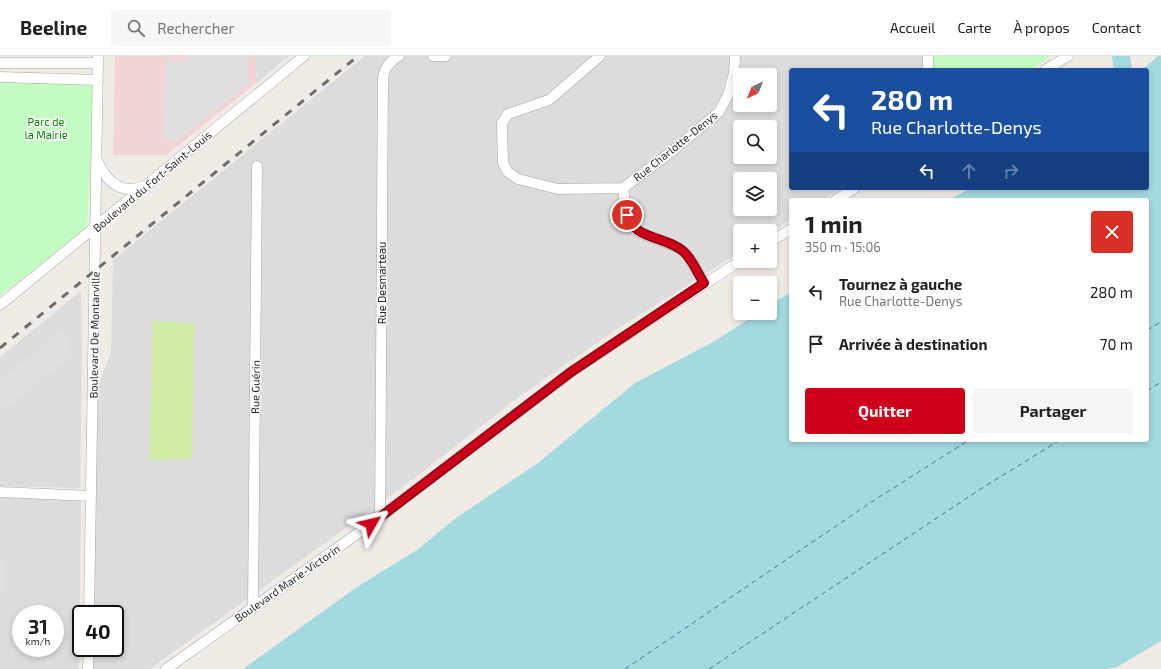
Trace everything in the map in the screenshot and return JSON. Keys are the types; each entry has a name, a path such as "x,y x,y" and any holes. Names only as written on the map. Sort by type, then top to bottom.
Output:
{"street":[{"name":"Boulevard du Fort-Saint-Louis","path":"0,305 150,184 253,96 304,56"},
{"name":"Rue Desmarteau","path":"380,517 383,78 384,68 390,61 398,56"},
{"path":"433,56 446,56"},
{"name":"Rue Charlotte-Denys","path":"600,56 549,100 508,114 502,123 503,163 508,172 518,179 558,189 623,188 671,152 719,112 729,93 734,73 735,56"},
{"path":"928,56 928,68"},
{"path":"1048,68 1068,56"},
{"path":"0,63 98,60"},
{"name":"Boulevard De Montarville","path":"89,605 98,60"},
{"path":"0,77 98,80"},
{"path":"97,160 105,176 117,187 131,189 150,184"},
{"name":"Rue Guérin","path":"253,608 256,166"},
{"name":"Rue Charlotte-Denys","path":"623,188 627,215 630,223 635,229 675,246 685,252 704,283"},
{"path":"839,198 852,190"},
{"path":"777,238 789,230"},
{"name":"Boulevard Marie-Victorin","path":"166,669 380,517 571,372 733,265"},
{"path":"0,492 91,496"},
{"path":"88,669 89,657"}],"shaded area":[{"path":"115,56 256,56 256,83 166,155 113,155"},
{"path":"187,56 248,56 249,84 177,141 165,140 166,61 187,62"},
{"path":"256,56 289,56 256,83"},
{"path":"365,56 933,56 933,68 789,68 789,190 838,190 825,198 789,198 789,220 777,228 777,224 733,224 733,256 617,329 520,396 408,483 150,669 92,669 93,657 124,657 124,605 93,605 96,392 111,352 113,260"},
{"path":"81,291 82,349 80,488 0,486 0,357"},
{"path":"61,330 69,341 69,349 73,355 0,413 0,380"},
{"path":"0,497 81,500 80,605 72,605 72,657 79,657 79,669 0,669"},
{"path":"0,562 5,562 6,591 0,591"},
{"path":"37,657 51,657 51,665 37,665"}],"green space":[{"path":"933,56 1051,56 1031,68 933,68"},
{"name":"Parc de la Mairie","path":"0,78 94,84 87,228 0,296"},
{"path":"153,321 194,323 192,459 149,460"}],"water":[{"path":"1158,56 1161,56 1161,641 1117,667 1107,669 243,669 357,587 417,550 456,518 538,463 635,383 715,341 747,320 777,320 777,301 789,293 789,442 1149,442 1149,198 953,198 967,190 1149,190 1149,68 1144,68"}],"waterway":[{"path":"1121,56 1123,68"}],"ferry route":[{"path":"1149,329 1161,322"},
{"path":"1149,390 1161,382"},
{"path":"625,669 873,501 966,442"},
{"path":"709,669 979,490 1057,442"}],"railway":[{"path":"0,348 358,56"}],"route":[{"path":"371,524 571,372 704,283 685,252 675,246 635,229 630,223 627,215"}]}
